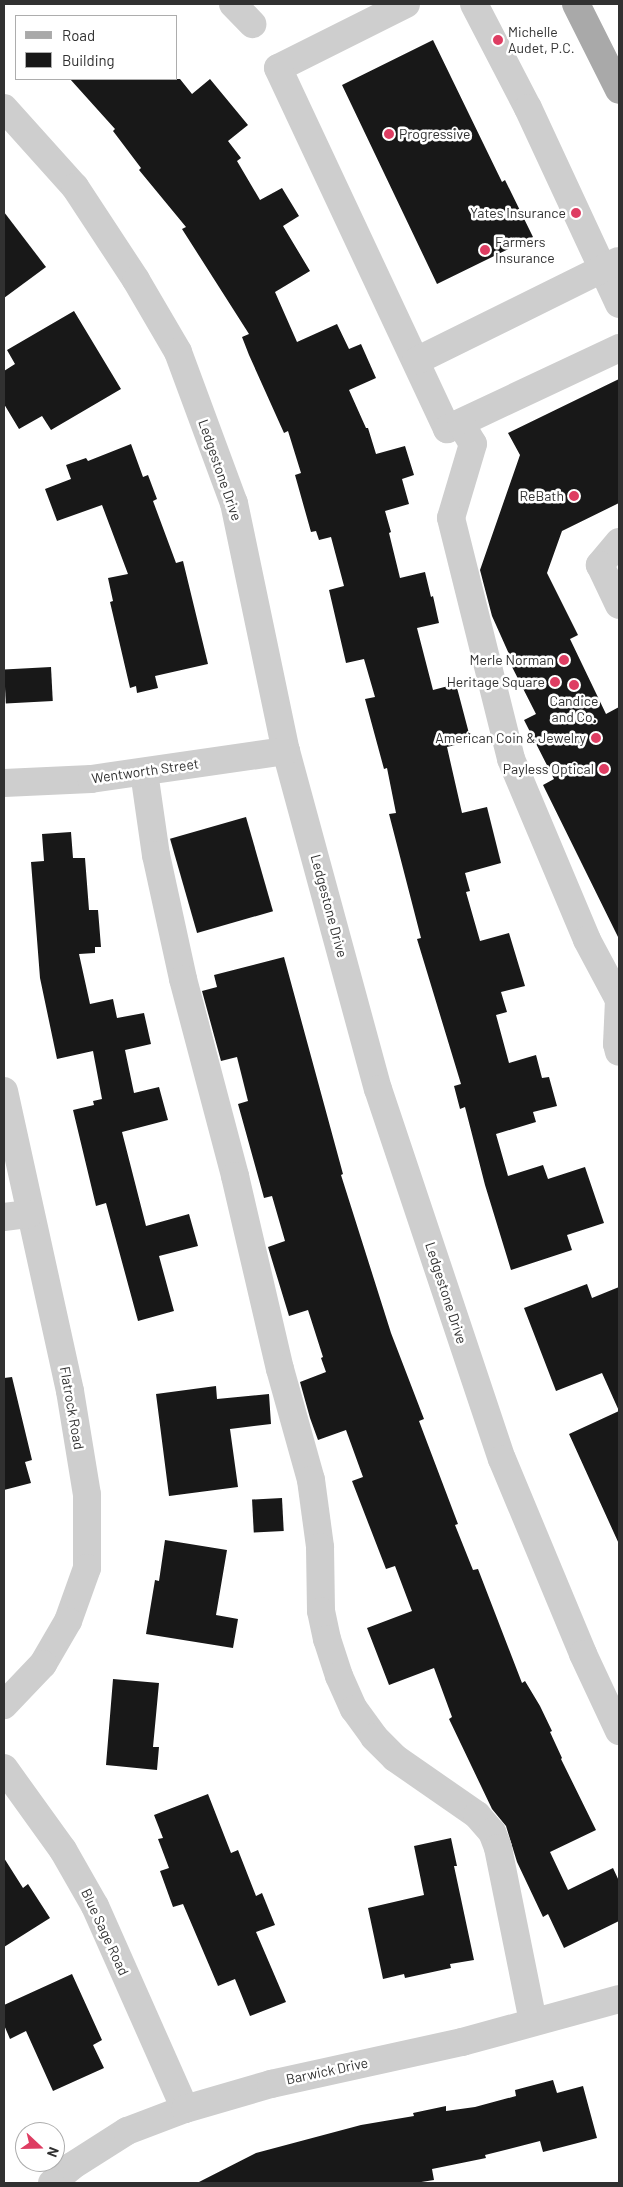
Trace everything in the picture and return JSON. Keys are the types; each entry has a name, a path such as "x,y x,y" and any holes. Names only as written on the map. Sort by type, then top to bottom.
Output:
{"main road":[{"path":"576,4 619,90"}],"street":[{"path":"234,4 252,24"},
{"path":"406,4 278,68 447,430 619,348"},
{"path":"474,4 611,264 619,304"},
{"name":"Ledgestone Drive","path":"4,108 75,186 136,280 178,352 234,503 286,751 378,1089 502,1460 582,1654 619,1731"},
{"path":"416,361 611,264"},
{"path":"461,424 473,444 451,518 511,759 587,940 619,1000 617,1044 619,1052"},
{"path":"619,542 600,565 619,605"},
{"name":"Wentworth Street","path":"4,782 91,780 286,751"},
{"path":"144,772 156,855 182,979 235,1176 280,1369 311,1480 320,1547 321,1611 326,1639 339,1676 354,1709 374,1736 395,1758 477,1816 492,1832 498,1848 533,2022"},
{"name":"Flatrock Road","path":"4,1092 16,1215 70,1391 87,1494 87,1568 68,1621 44,1664 4,1705"},
{"name":"Blue Sage Road","path":"4,1768 63,1850 95,1906 185,2109"},
{"name":"Barwick Drive","path":"52,2183 72,2166 127,2131 185,2109 271,2084 462,2042 619,1999"}],"building":[{"path":"433,40 502,182 505,180 533,237 437,284 342,85"},
{"path":"180,79 192,94 210,79 248,125 228,141 241,158 237,161 260,200 282,188 299,216 283,226 310,271 275,292 297,342 337,324 349,349 361,344 376,378 349,390 366,428 368,428 376,454 405,446 414,475 402,479 409,504 385,511 391,532 389,533 400,578 425,572 439,623 417,628 433,690 456,684 471,741 447,747 462,813 487,807 501,863 465,873 470,891 466,892 480,941 509,933 525,986 501,992 507,1012 496,1015 509,1063 536,1055 542,1078 549,1077 557,1106 533,1112 536,1122 496,1134 508,1176 543,1165 548,1179 585,1167 604,1223 567,1235 572,1250 511,1270 485,1185 465,1107 460,1109 454,1086 461,1084 417,939 421,938 389,814 396,813 387,768 384,769 365,699 375,697 364,659 346,663 329,590 344,586 331,537 319,540 316,531 311,532 295,475 301,473 288,431 284,433 249,355 242,337 249,334 182,229 186,227 139,170 141,168 113,131 115,129 71,80"},
{"path":"4,212 46,267 4,298"},
{"path":"74,311 121,389 51,430 42,416 19,429 4,404 4,371 15,364 7,350"},
{"name":"Heritage Square","path":"619,379 619,503 562,531 547,573 578,635 570,639 606,714 619,707 619,939 543,785 554,779 524,720 536,714 506,655 509,654 492,616 480,570 520,455 508,433"},
{"path":"131,444 143,477 148,475 157,499 153,501 176,563 183,561 208,664 155,676 158,688 137,693 136,686 130,688 110,602 113,601 108,578 128,574 102,505 57,521 45,489 71,479 66,465 86,458 88,461"},
{"path":"51,667 53,701 6,703 4,669"},
{"path":"246,817 273,911 197,933 170,839"},
{"path":"71,832 73,858 85,858 89,910 98,910 101,947 95,947 95,953 79,954 90,1004 113,999 117,1018 144,1013 151,1044 125,1050 134,1093 159,1087 168,1120 122,1132 146,1226 189,1214 198,1246 159,1256 174,1311 138,1321 106,1203 96,1206 73,1110 94,1105 93,1101 102,1099 93,1051 57,1059 40,978 31,862 44,861 42,834"},
{"path":"284,957 343,1174 341,1175 391,1333 424,1419 419,1421 458,1524 455,1525 473,1570 478,1569 522,1683 525,1681 540,1706 552,1731 550,1732 561,1759 596,1830 550,1852 568,1890 613,1868 619,1881 619,1921 564,1948 548,1914 543,1917 517,1862 506,1826 492,1809 449,1719 452,1717 434,1668 389,1685 367,1628 412,1611 395,1566 386,1569 352,1481 363,1477 346,1430 318,1440 310,1418 300,1382 326,1372 321,1358 323,1357 308,1310 289,1316 268,1247 285,1241 272,1196 264,1198 238,1104 248,1101 237,1057 221,1061 202,991 217,987 214,975"},
{"path":"587,1284 592,1298 619,1287 619,1411 602,1373 556,1391 524,1308"},
{"path":"12,1377 32,1460 25,1462 31,1483 4,1490 4,1378"},
{"path":"216,1386 217,1399 269,1394 271,1424 230,1429 238,1487 169,1496 156,1394"},
{"path":"619,1411 619,1544 569,1434"},
{"path":"282,1498 284,1531 254,1533 252,1500"},
{"path":"165,1540 227,1550 216,1615 238,1619 233,1648 146,1634 155,1580 159,1581"},
{"path":"113,1679 159,1683 153,1747 159,1747 157,1770 106,1765"},
{"path":"208,1794 231,1853 238,1850 256,1896 262,1893 275,1925 256,1932 286,2002 250,2016 235,1979 218,1986 183,1904 173,1907 160,1871 169,1868 158,1839 163,1838 154,1815"},
{"path":"451,1838 457,1866 454,1866 474,1960 450,1964 451,1968 405,1978 404,1974 383,1979 368,1908 424,1895 414,1846"},
{"path":"4,1858 23,1888 28,1884 50,1918 4,1947"},
{"path":"72,1974 102,2040 93,2045 104,2068 53,2091 26,2031 10,2039 4,2025 4,2005"},
{"path":"553,2080 557,2093 583,2086 597,2138 543,2152 540,2141 485,2155 486,2158 432,2169 434,2180 415,2183 197,2183 256,2153 361,2125 414,2116 413,2113 446,2106 446,2111 475,2107 516,2096 515,2090"}],"place":[{"name":"Michelle Audet, P.C.","path":"498,40"},
{"name":"Progressive","path":"389,134"},
{"name":"Yates Insurance","path":"576,213"},
{"name":"Farmers Insurance","path":"485,250"},
{"name":"ReBath","path":"574,496"},
{"name":"Merle Norman","path":"564,660"},
{"name":"Heritage Square","path":"555,682"},
{"name":"Candice and Co.","path":"574,685"},
{"name":"American Coin & Jewelry","path":"596,738"},
{"name":"Payless Optical","path":"604,769"}]}
